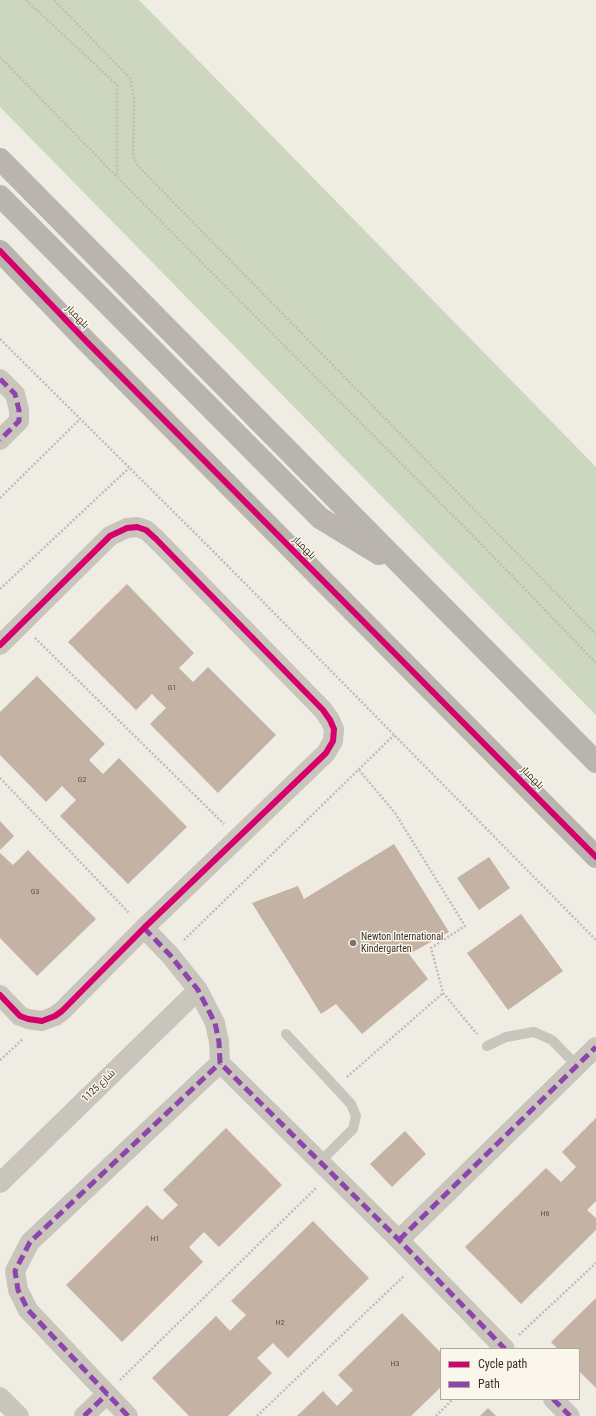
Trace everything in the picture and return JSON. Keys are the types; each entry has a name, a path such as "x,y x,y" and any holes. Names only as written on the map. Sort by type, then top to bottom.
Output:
{"street":[{"path":"0,159 596,762"},
{"path":"0,196 320,518 407,571"},
{"name":"بلهمبار","path":"0,251 85,340 596,857"},
{"path":"0,269 85,340"},
{"path":"0,379 15,394 19,410 19,421 0,440"},
{"path":"0,645 110,536 126,528 137,527 146,530 156,539 323,710 334,729 333,741 326,753 144,928 62,1011 55,1016 42,1021 28,1019 20,1016 0,995"},
{"path":"144,928 170,954 198,990 215,1023 220,1063 399,1240 503,1348"},
{"name":"شارع 1125","path":"0,1183 198,990"},
{"path":"399,1240 596,1047"},
{"path":"128,1416 28,1310 18,1290 15,1271 30,1242 220,1063"},
{"path":"84,1416 107,1394"},
{"path":"0,1397 19,1416"},
{"path":"554,1400 570,1416"}],"lane":[{"path":"487,1046 506,1037 534,1032 552,1040 576,1066"},
{"path":"286,1034 351,1104 356,1116 353,1129 326,1167"}],"path":[{"path":"26,0 117,85 117,177"},
{"path":"54,0 130,78 134,99 133,156 138,166 596,634"},
{"path":"0,56 117,177 483,546 596,663"},
{"path":"0,339 216,554 596,940"},
{"path":"0,498 80,419"},
{"path":"0,589 129,468"},
{"path":"21,624 238,838"},
{"path":"170,954 394,735"},
{"path":"359,770 395,813 465,926 431,948 443,994 487,1046"},
{"path":"0,778 144,928"},
{"path":"335,1087 443,994"},
{"path":"107,1394 326,1167"},
{"path":"257,1416 419,1261"},
{"path":"505,1348 596,1263"},
{"path":"436,1416 452,1400"}],"green space":[{"path":"0,0 139,0 596,467 596,715 0,107"}],"building":[{"path":"127,584 194,653 179,668 193,682 208,667 276,735 218,793 150,724 166,708 152,694 136,710 68,642"},
{"path":"37,676 105,744 89,760 103,774 119,758 187,827 128,884 60,816 76,800 62,786 46,802 0,755 0,712"},
{"path":"0,821 14,836 0,850"},
{"name":"Newton International Kindergarten","path":"394,844 449,932 409,954 428,979 362,1034 336,1004 321,1014 252,903 298,886 304,899"},
{"path":"28,850 96,919 37,976 0,938 0,853 13,865"},
{"path":"489,857 510,888 479,910 457,878"},
{"path":"521,914 563,971 508,1010 467,953"},
{"path":"596,1118 596,1201 587,1210 596,1218 596,1230 521,1304 465,1247 546,1168 561,1182 576,1167 562,1152"},
{"path":"226,1128 282,1185 219,1247 204,1232 189,1247 203,1262 122,1342 66,1285 147,1205 162,1220 178,1205 163,1190"},
{"path":"405,1131 426,1154 392,1187 370,1164"},
{"path":"313,1221 369,1278 288,1358 273,1343 257,1358 272,1373 228,1416 189,1416 152,1378 216,1316 230,1331 246,1315 231,1301"},
{"path":"596,1298 596,1388 580,1372 580,1348 557,1348 551,1342"},
{"path":"402,1313 440,1352 440,1388 411,1416 297,1416 323,1391 337,1406 353,1390 338,1375"},
{"path":"488,1408 496,1416 480,1416"}],"marked path":[{"path":"0,379 15,394 19,410 19,421 0,440"},
{"path":"144,928 170,955 198,990 215,1023 219,1042 220,1063 399,1240 504,1348"},
{"path":"399,1240 596,1047"},
{"path":"128,1416 28,1310 18,1290 15,1271 30,1242 220,1063"},
{"path":"84,1416 107,1394"},
{"path":"554,1400 570,1416"}],"cycle path":[{"path":"0,251 85,340 596,857"},
{"path":"0,645 110,536 127,528 137,527 146,530 156,539 323,710 334,729 333,741 326,753 144,928 62,1011 55,1016 42,1021 28,1019 20,1016 0,995"}],"place":[{"name":"Newton International Kindergarten","path":"353,943"}]}
